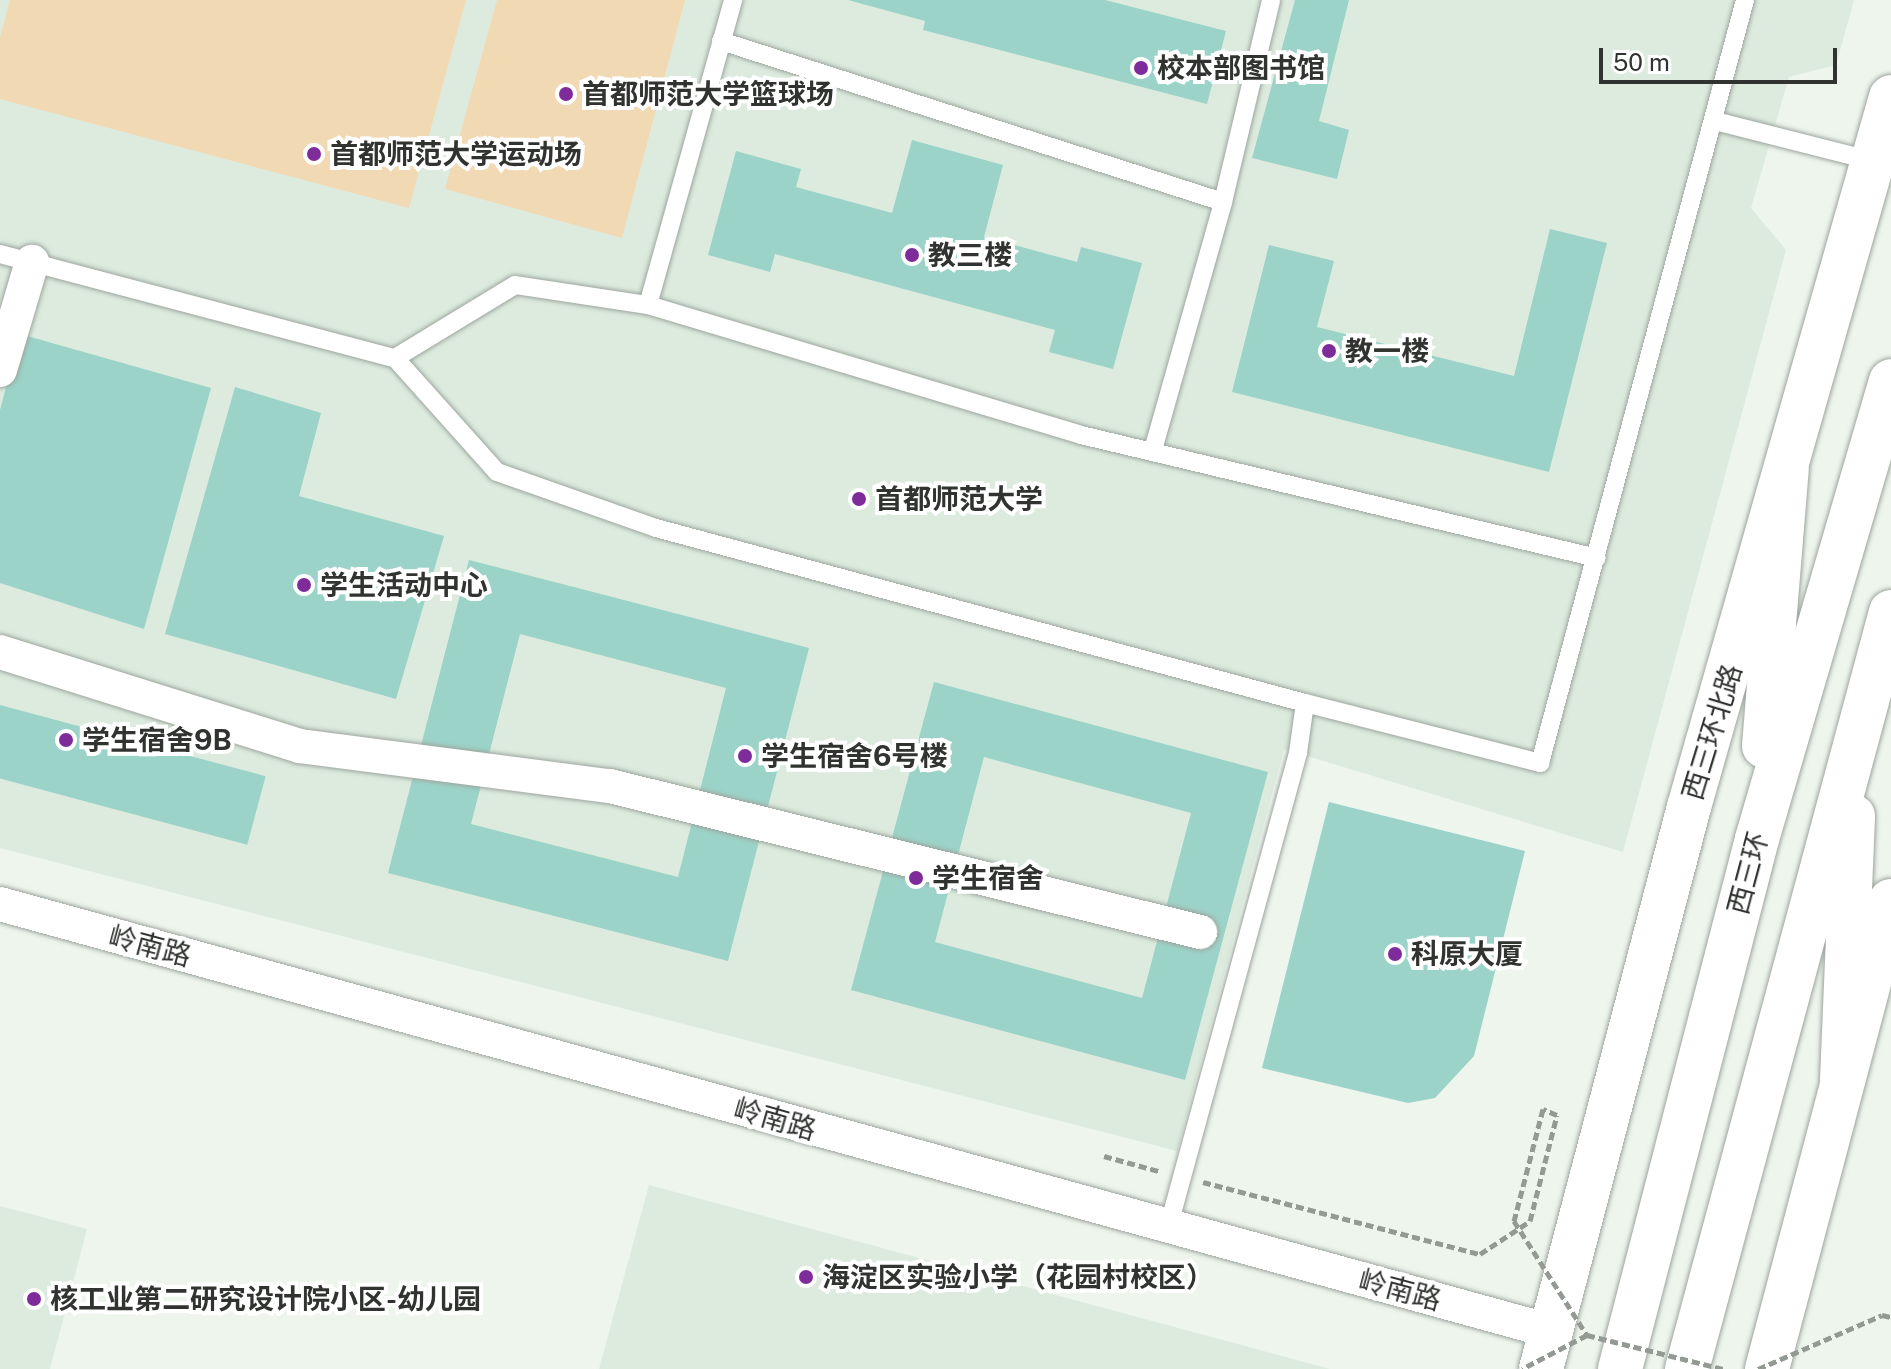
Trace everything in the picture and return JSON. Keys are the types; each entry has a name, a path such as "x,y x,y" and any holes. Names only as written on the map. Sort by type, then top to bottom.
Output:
{"main road":[{"name":"西三环北路","path":"1559,1345 1689,807 1891,97"},
{"name":"西三环","path":"1620,1369 1757,839 1891,381"},
{"path":"1757,839 1787,469"},
{"path":"1687,1369 1891,612"},
{"path":"1842,1080 1856,734"},
{"path":"1767,1369 1891,901"}],"street":[{"path":"0,370 16,258"},
{"path":"0,652 300,746 610,786 1200,932"},
{"name":"岭南路","path":"0,904 1168,1228 1559,1345"}],"lane":[{"path":"648,305 733,0"},
{"path":"1153,450 1223,202 1271,0"},
{"path":"16,258 395,358 497,472 656,528 1540,763 1715,121 1745,0"},
{"path":"721,41 1223,202"},
{"path":"1715,121 1873,161"},
{"path":"395,358 515,285 648,305 1081,435 1597,558"},
{"path":"1168,1228 1298,753 1305,703"}],"path":[{"path":"1104,1156 1480,1254 1530,1221 1557,1115 1543,1109 1514,1221 1559,1345"},
{"path":"1758,1369 1882,1315 1891,1317"},
{"path":"1522,1369 1559,1345 1723,1369"}],"shaded area":[{"name":"首都师范大学","path":"0,0 1854,0 1836,65 1789,77 1751,208 1786,250 1623,852 1284,749 1177,1151 0,848"},
{"name":"首都师范大学运动场","path":"10,0 466,0 409,208 0,99 0,37"},
{"name":"首都师范大学篮球场","path":"497,0 685,0 622,238 445,189"},
{"name":"海淀区实验小学（花园村校区）","path":"649,1185 1330,1369 599,1369"},
{"name":"核工业第二研究设计院小区-幼儿园","path":"0,1206 87,1229 50,1369 0,1369"}],"building":[{"name":"校本部图书馆","path":"848,0 1105,0 1226,31 1207,104 923,30 925,21"},
{"path":"1295,0 1349,0 1319,121 1349,130 1337,179 1252,158"},
{"name":"教三楼","path":"912,140 1003,165 984,237 1077,262 1081,247 1142,263 1113,369 1049,352 1055,330 775,254 770,272 708,255 736,151 801,169 796,187 892,213"},
{"name":"教一楼","path":"1550,229 1607,243 1549,472 1232,392 1269,245 1334,261 1317,327 1514,376"},
{"path":"20,334 211,388 144,629 0,583 0,410"},
{"name":"学生活动中心","path":"235,387 321,413 299,496 444,536 396,699 165,634"},
{"name":"学生宿舍6号楼","path":"469,560 809,648 728,961 388,873","holes":["520,634 726,688 678,877 471,824"]},
{"name":"学生宿舍","path":"934,682 1268,772 1185,1080 851,990","holes":["984,757 1191,813 1142,998 935,942"]},
{"name":"学生宿舍9B","path":"0,705 266,776 247,845 0,779"},
{"name":"科原大厦","path":"1329,802 1525,851 1474,1056 1435,1098 1408,1103 1262,1068"}],"place":[{"name":"校本部图书馆","path":"1141,68"},
{"name":"首都师范大学篮球场","path":"566,94"},
{"name":"首都师范大学运动场","path":"314,154"},
{"name":"教三楼","path":"912,255"},
{"name":"教一楼","path":"1329,351"},
{"name":"首都师范大学","path":"859,499"},
{"name":"学生活动中心","path":"304,585"},
{"name":"学生宿舍9B","path":"66,740"},
{"name":"学生宿舍6号楼","path":"745,756"},
{"name":"学生宿舍","path":"916,878"},
{"name":"科原大厦","path":"1395,954"},
{"name":"海淀区实验小学（花园村校区）","path":"806,1277"},
{"name":"核工业第二研究设计院小区-幼儿园","path":"34,1299"}]}
